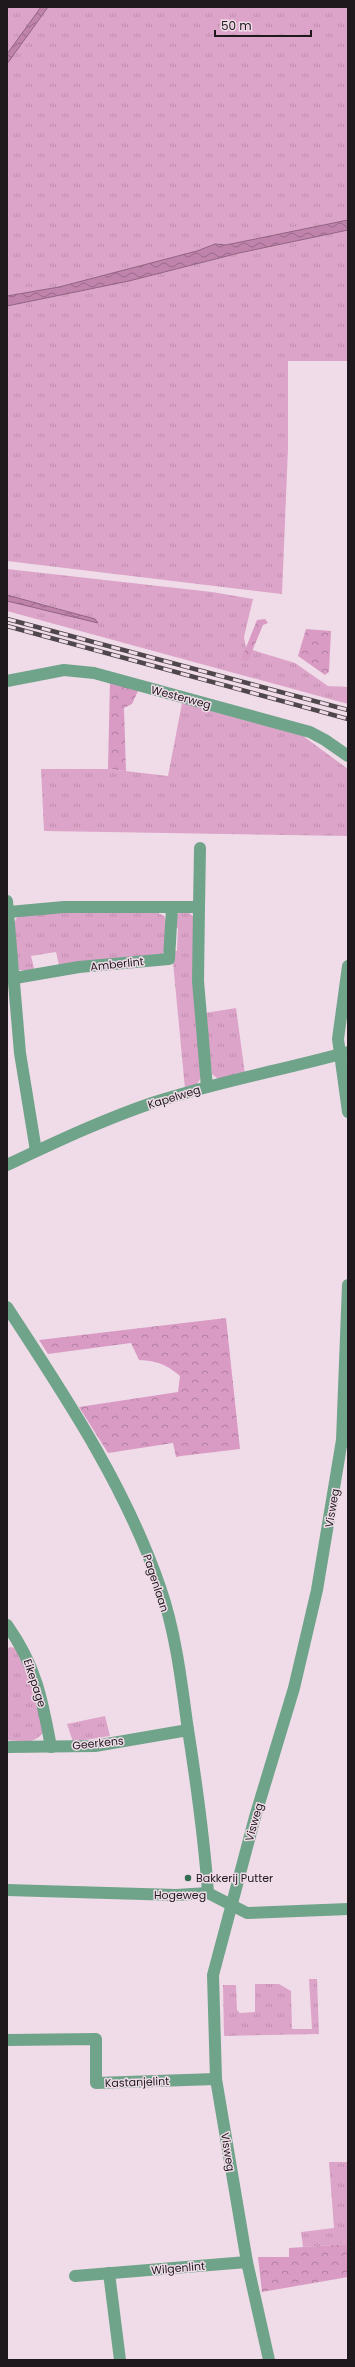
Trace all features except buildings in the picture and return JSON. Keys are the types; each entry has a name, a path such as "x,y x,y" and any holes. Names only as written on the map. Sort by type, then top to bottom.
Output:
{"street":[{"name":"Westerweg","path":"7,681 64,670 94,673 310,732 320,736 348,756"},
{"path":"200,848 198,981 207,1087"},
{"path":"36,1151 20,1053 8,906 199,907"},
{"name":"Amberlint","path":"15,978 80,968 169,958 172,908"},
{"path":"348,966 339,1020 348,1112"},
{"name":"Kapelweg","path":"7,1165 120,1115 207,1087 343,1053"},
{"name":"Visweg","path":"269,2360 247,2262 216,2079 213,1974 231,1906 294,1688 317,1590 342,1440 348,1285"},
{"name":"Pagenlaan","path":"7,1307 103,1459 137,1530 160,1588 178,1657 198,1793 208,1893"},
{"name":"Eikepage","path":"7,1625 11,1638 31,1664 43,1706 51,1747"},
{"name":"Geerkens","path":"7,1747 95,1746 188,1730"},
{"name":"Hogeweg","path":"7,1890 176,1895 208,1893 221,1898 231,1906 247,1913 348,1909"},
{"name":"Kastanjelint","path":"7,2040 96,2039 96,2083 216,2079"},
{"name":"Wilgenlint","path":"75,2276 247,2262"},
{"path":"109,2273 120,2360"}],"green space":[{"path":"7,7 41,7 7,54"},
{"path":"48,7 348,7 348,220 226,245 214,244 197,251 59,287 7,296 7,64"},
{"path":"348,230 348,361 288,361 288,449 282,594 7,561 7,306 129,281 239,253"},
{"path":"7,569 212,592 253,599 244,637 246,648 295,663 328,686 348,687 348,704 7,611 7,601 98,623 68,611 7,595"},
{"path":"265,619 268,623 263,625 248,661 241,660 257,620"},
{"path":"306,629 331,631 329,672 325,675 298,656"},
{"path":"110,681 139,689 132,704 124,708 126,771 108,769"},
{"path":"182,703 303,736 348,769 348,836 44,831 41,769 108,769 168,776"},
{"path":"60,911 156,912 164,916 166,920 165,950 162,954 59,965 56,952 31,956 34,968 31,971 19,970 13,924 18,916"},
{"path":"188,912 194,917 203,1075 196,1085 185,1089 173,962 173,951 177,951 178,928 174,927 177,914"},
{"path":"236,1008 245,1074 218,1079 212,1074 205,1013"},
{"path":"226,1318 240,1449 176,1457 173,1443 108,1453 79,1407 178,1392 180,1376 161,1364 139,1360 131,1343 48,1354 39,1340"},
{"path":"10,1647 20,1649 32,1677 43,1732 32,1741 7,1740 7,1649"},
{"path":"105,1716 110,1736 73,1742 67,1724"},
{"path":"309,1979 317,1979 319,2034 224,2036 223,1985 236,1985 237,2010 240,2013 255,2012 255,1984 279,1984 291,1991 292,2029 312,2029"},
{"path":"329,2162 348,2162 348,2244 303,2247 301,2232 334,2228"},
{"path":"348,2244 348,2277 262,2292 258,2257 289,2257 289,2248"}],"water":[{"path":"41,7 48,7 7,64 7,54"},
{"path":"348,220 348,230 239,253 129,281 7,306 7,296 59,287 197,251 215,244 226,245"},
{"path":"7,595 95,619 98,623 7,601"}],"railway":[{"path":"7,619 348,710"},
{"path":"7,626 348,719"}],"place":[{"name":"Bakkerij Putter","path":"188,1878"}]}
